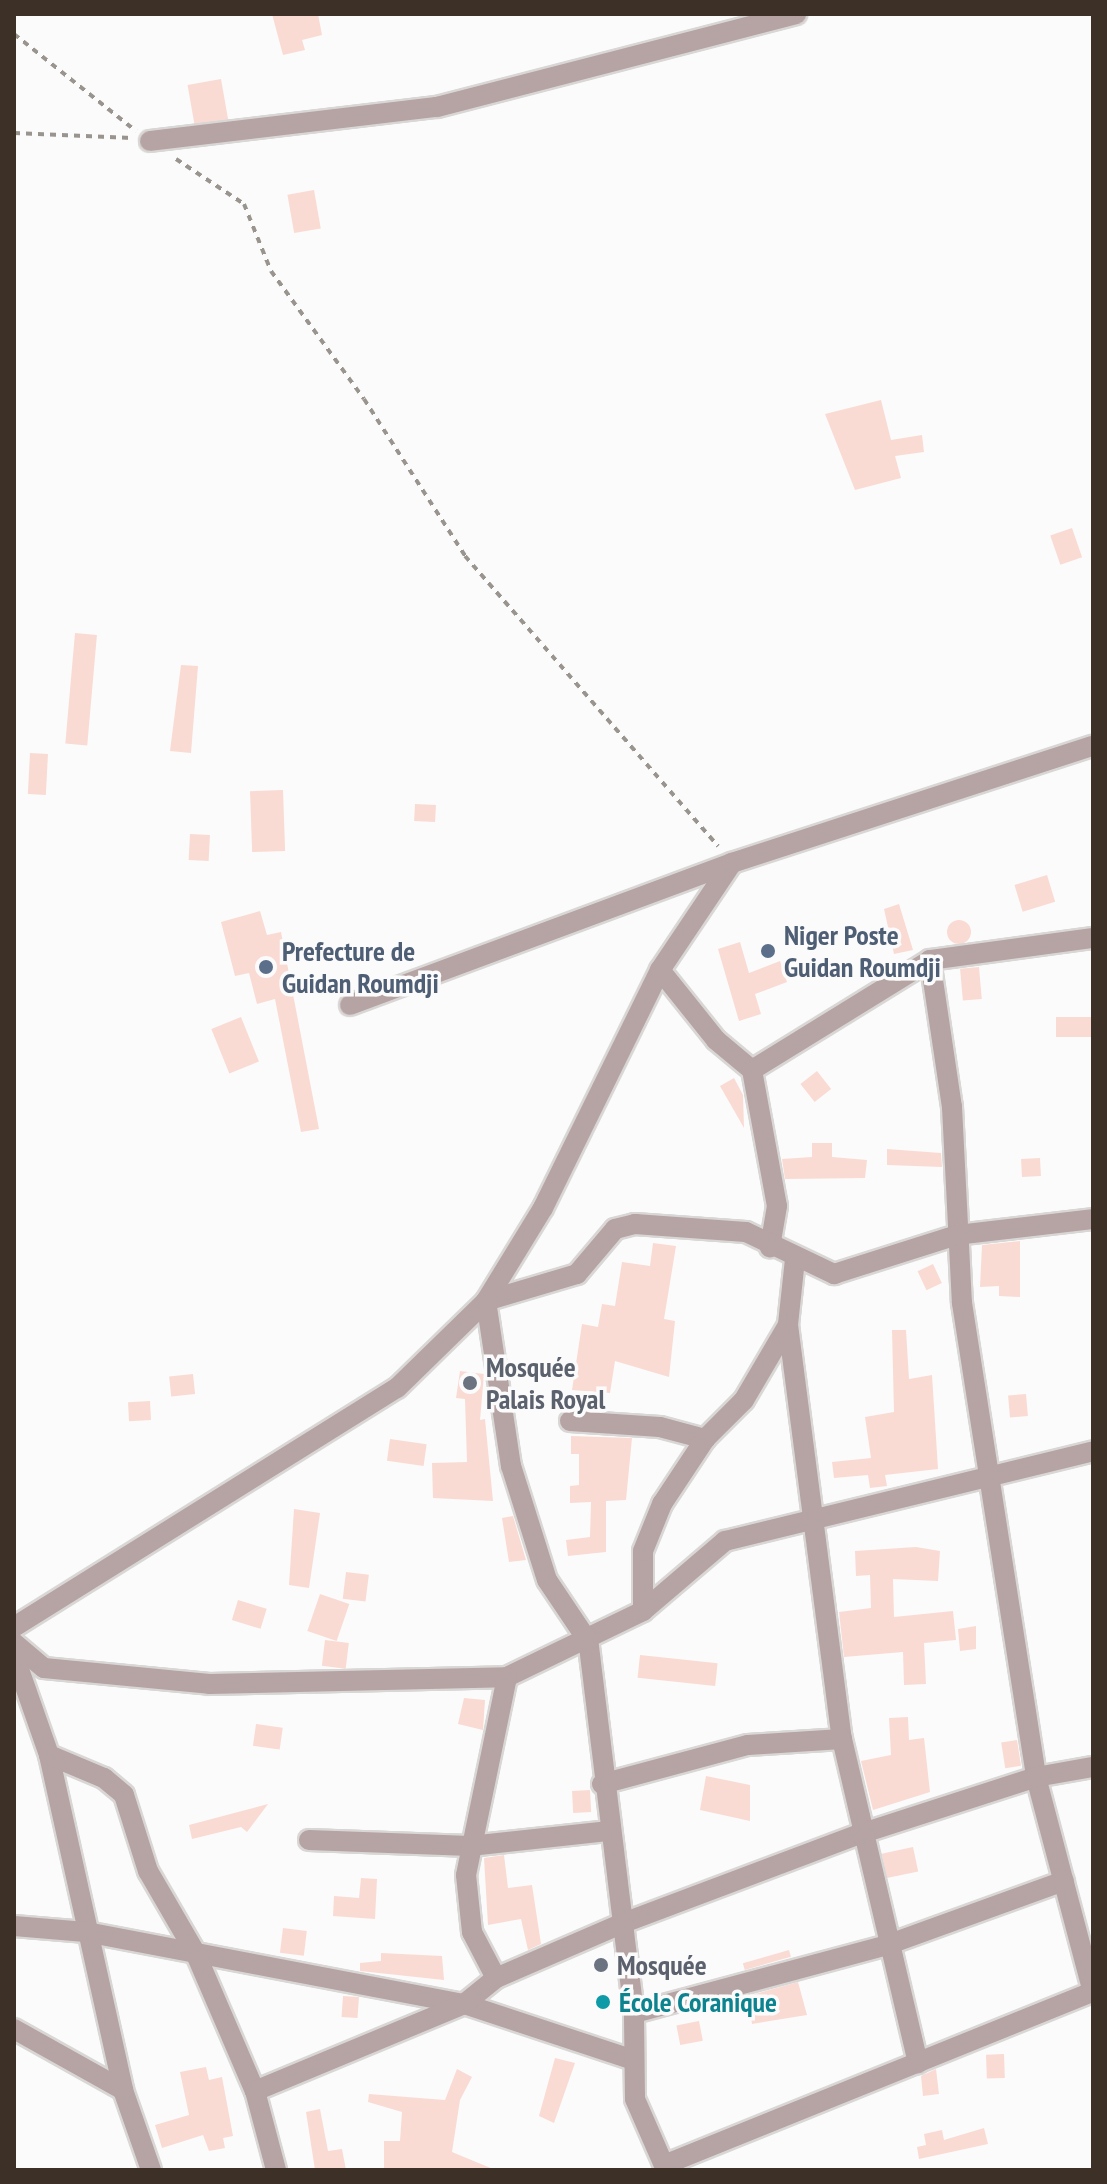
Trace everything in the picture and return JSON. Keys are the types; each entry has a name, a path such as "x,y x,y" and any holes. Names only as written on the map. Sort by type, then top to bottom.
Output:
{"street":[{"path":"150,141 437,107 796,14"},
{"path":"350,1005 732,863 1093,746"},
{"path":"14,1627 397,1388 486,1301 543,1208 660,970 732,863"},
{"path":"752,1070 930,960 1093,938"},
{"path":"486,1301 511,1466 547,1580 588,1641 607,1831 634,2013 630,2059 635,2099 665,2168 1093,1992 1036,1777 990,1480 957,1235 952,1107 930,960"},
{"path":"660,970 716,1040 752,1070 777,1206 770,1247"},
{"path":"486,1301 577,1274 615,1229 635,1224 746,1232 795,1259 834,1274 852,1272 957,1235 1093,1219"},
{"path":"795,1259 788,1325 842,1739 860,1834 918,2063"},
{"path":"643,1611 643,1551 662,1504 705,1439 744,1400 788,1325"},
{"path":"570,1421 660,1427 705,1439"},
{"path":"14,1643 44,1668 209,1684 507,1677 588,1641 643,1611 725,1541 990,1480 1093,1451"},
{"path":"14,1655 49,1755 123,2090 151,2170"},
{"path":"496,1978 472,1932 466,1875 507,1677"},
{"path":"602,1784 748,1745 842,1739"},
{"path":"49,1755 104,1778 124,1795 148,1871 195,1952 255,2091 276,2170"},
{"path":"255,2091 464,2004 496,1978 623,1923 860,1834 1036,1777 1093,1767"},
{"path":"309,1840 470,1846 607,1831"},
{"path":"634,2013 887,1945 1064,1881"},
{"path":"14,1926 86,1932 464,2004 630,2059"},
{"path":"14,2029 123,2090"}],"path":[{"path":"14,34 150,141 244,204 271,271 364,399 465,556 732,863"},
{"path":"14,133 150,141"}],"building":[{"path":"272,14 318,14 322,35 302,40 305,50 283,55"},
{"path":"221,79 228,119 195,125 188,85"},
{"path":"314,190 321,228 294,233 287,195"},
{"path":"881,400 891,440 922,435 924,452 895,456 901,478 855,490 825,414"},
{"path":"1072,528 1082,557 1060,565 1050,535"},
{"path":"75,633 97,635 87,745 65,744"},
{"path":"181,665 198,666 191,753 170,751"},
{"path":"30,753 48,754 46,795 28,794"},
{"path":"283,790 285,851 252,852 250,791"},
{"path":"415,804 436,805 435,822 414,821"},
{"path":"190,834 210,835 209,861 189,860"},
{"path":"1047,875 1055,902 1023,912 1014,885"},
{"path":"899,904 913,950 894,954 884,909"},
{"path":"260,911 267,935 281,932 319,1129 301,1132 275,999 257,1004 249,973 235,976 221,922"},
{"path":"959,920 968,923 971,932 968,941 959,944 950,941 947,932 950,923"},
{"path":"740,942 749,973 780,961 787,982 755,994 761,1014 739,1021 718,949"},
{"path":"979,967 982,999 963,1001 960,969"},
{"path":"241,1017 259,1062 229,1073 211,1029"},
{"path":"1056,1017 1093,1017 1093,1037 1056,1037"},
{"path":"817,1071 831,1089 815,1102 800,1084"},
{"path":"734,1078 743,1095 744,1128 720,1086"},
{"path":"812,1143 832,1143 832,1157 867,1160 865,1178 785,1179 782,1159 812,1157"},
{"path":"887,1149 941,1153 942,1167 887,1165"},
{"path":"1040,1158 1041,1176 1022,1177 1021,1159"},
{"path":"1020,1241 1020,1297 999,1296 999,1286 980,1287 982,1245"},
{"path":"653,1243 676,1246 664,1319 675,1321 669,1377 615,1361 610,1393 572,1390 582,1324 598,1327 602,1304 615,1306 622,1262 650,1266"},
{"path":"933,1264 942,1283 926,1290 918,1271"},
{"path":"892,1330 906,1330 909,1379 932,1375 938,1469 885,1475 887,1486 870,1488 868,1475 834,1478 832,1462 871,1458 865,1417 894,1412"},
{"path":"460,1371 484,1374 480,1420 485,1419 493,1501 433,1498 432,1463 467,1462 465,1399 456,1398"},
{"path":"193,1374 195,1394 171,1396 169,1377"},
{"path":"1026,1394 1028,1416 1010,1417 1008,1396"},
{"path":"150,1401 151,1420 129,1421 128,1402"},
{"path":"571,1436 632,1438 626,1500 606,1501 606,1552 568,1556 566,1540 590,1537 591,1502 570,1503 570,1486 579,1485 579,1454 571,1454"},
{"path":"390,1439 427,1444 424,1466 387,1461"},
{"path":"294,1509 320,1513 309,1588 289,1585"},
{"path":"513,1516 526,1560 509,1562 502,1518"},
{"path":"916,1547 940,1551 938,1581 893,1579 894,1617 953,1611 956,1640 924,1643 926,1684 904,1685 903,1652 844,1657 839,1612 871,1608 870,1575 856,1576 855,1551"},
{"path":"346,1572 369,1575 366,1602 343,1599"},
{"path":"320,1594 349,1604 337,1641 307,1631"},
{"path":"238,1600 267,1609 261,1629 232,1620"},
{"path":"976,1626 976,1649 960,1651 958,1629"},
{"path":"325,1640 349,1643 346,1669 322,1666"},
{"path":"640,1655 718,1663 715,1686 638,1678"},
{"path":"464,1698 485,1700 483,1730 458,1724"},
{"path":"908,1717 909,1740 924,1738 930,1792 873,1810 861,1761 891,1755 889,1718"},
{"path":"256,1724 283,1728 280,1750 253,1746"},
{"path":"1017,1740 1021,1766 1005,1768 1001,1743"},
{"path":"706,1776 750,1785 750,1821 700,1810"},
{"path":"590,1790 591,1812 573,1813 572,1791"},
{"path":"268,1804 247,1832 241,1827 192,1839 189,1825"},
{"path":"913,1847 918,1871 887,1878 882,1854"},
{"path":"504,1855 508,1888 532,1885 541,1944 528,1950 521,1919 488,1925 484,1858"},
{"path":"361,1878 377,1879 375,1919 333,1916 334,1896 359,1898"},
{"path":"283,1928 307,1931 304,1956 280,1953"},
{"path":"789,1950 791,1957 745,1970 743,1963"},
{"path":"381,1953 442,1956 444,1980 360,1971 360,1963 381,1961"},
{"path":"798,1982 807,2015 752,2024 748,1996"},
{"path":"343,1996 359,1997 357,2018 342,2017"},
{"path":"699,2021 703,2041 680,2045 676,2025"},
{"path":"1004,2054 1005,2078 987,2079 986,2055"},
{"path":"555,2058 575,2063 554,2123 539,2116"},
{"path":"206,2067 209,2080 222,2077 233,2136 223,2138 225,2148 209,2151 203,2135 162,2148 155,2125 189,2115 180,2072"},
{"path":"457,2069 472,2077 460,2100 452,2152 493,2169 384,2170 384,2141 400,2141 402,2112 368,2102 369,2094 445,2100"},
{"path":"936,2069 939,2094 923,2096 921,2076"},
{"path":"320,2109 328,2151 342,2149 346,2170 315,2170 306,2112"},
{"path":"984,2128 988,2144 919,2159 917,2147 926,2145 924,2134 942,2130 944,2140"}],"place":[{"name":"Niger Poste Guidan Roumdji","path":"768,951"},
{"name":"Prefecture de Guidan Roumdji","path":"266,967"},
{"name":"Mosquée Palais Royal","path":"470,1383"},
{"name":"Mosquée","path":"601,1965"},
{"name":"École Coranique","path":"603,2002"}]}
